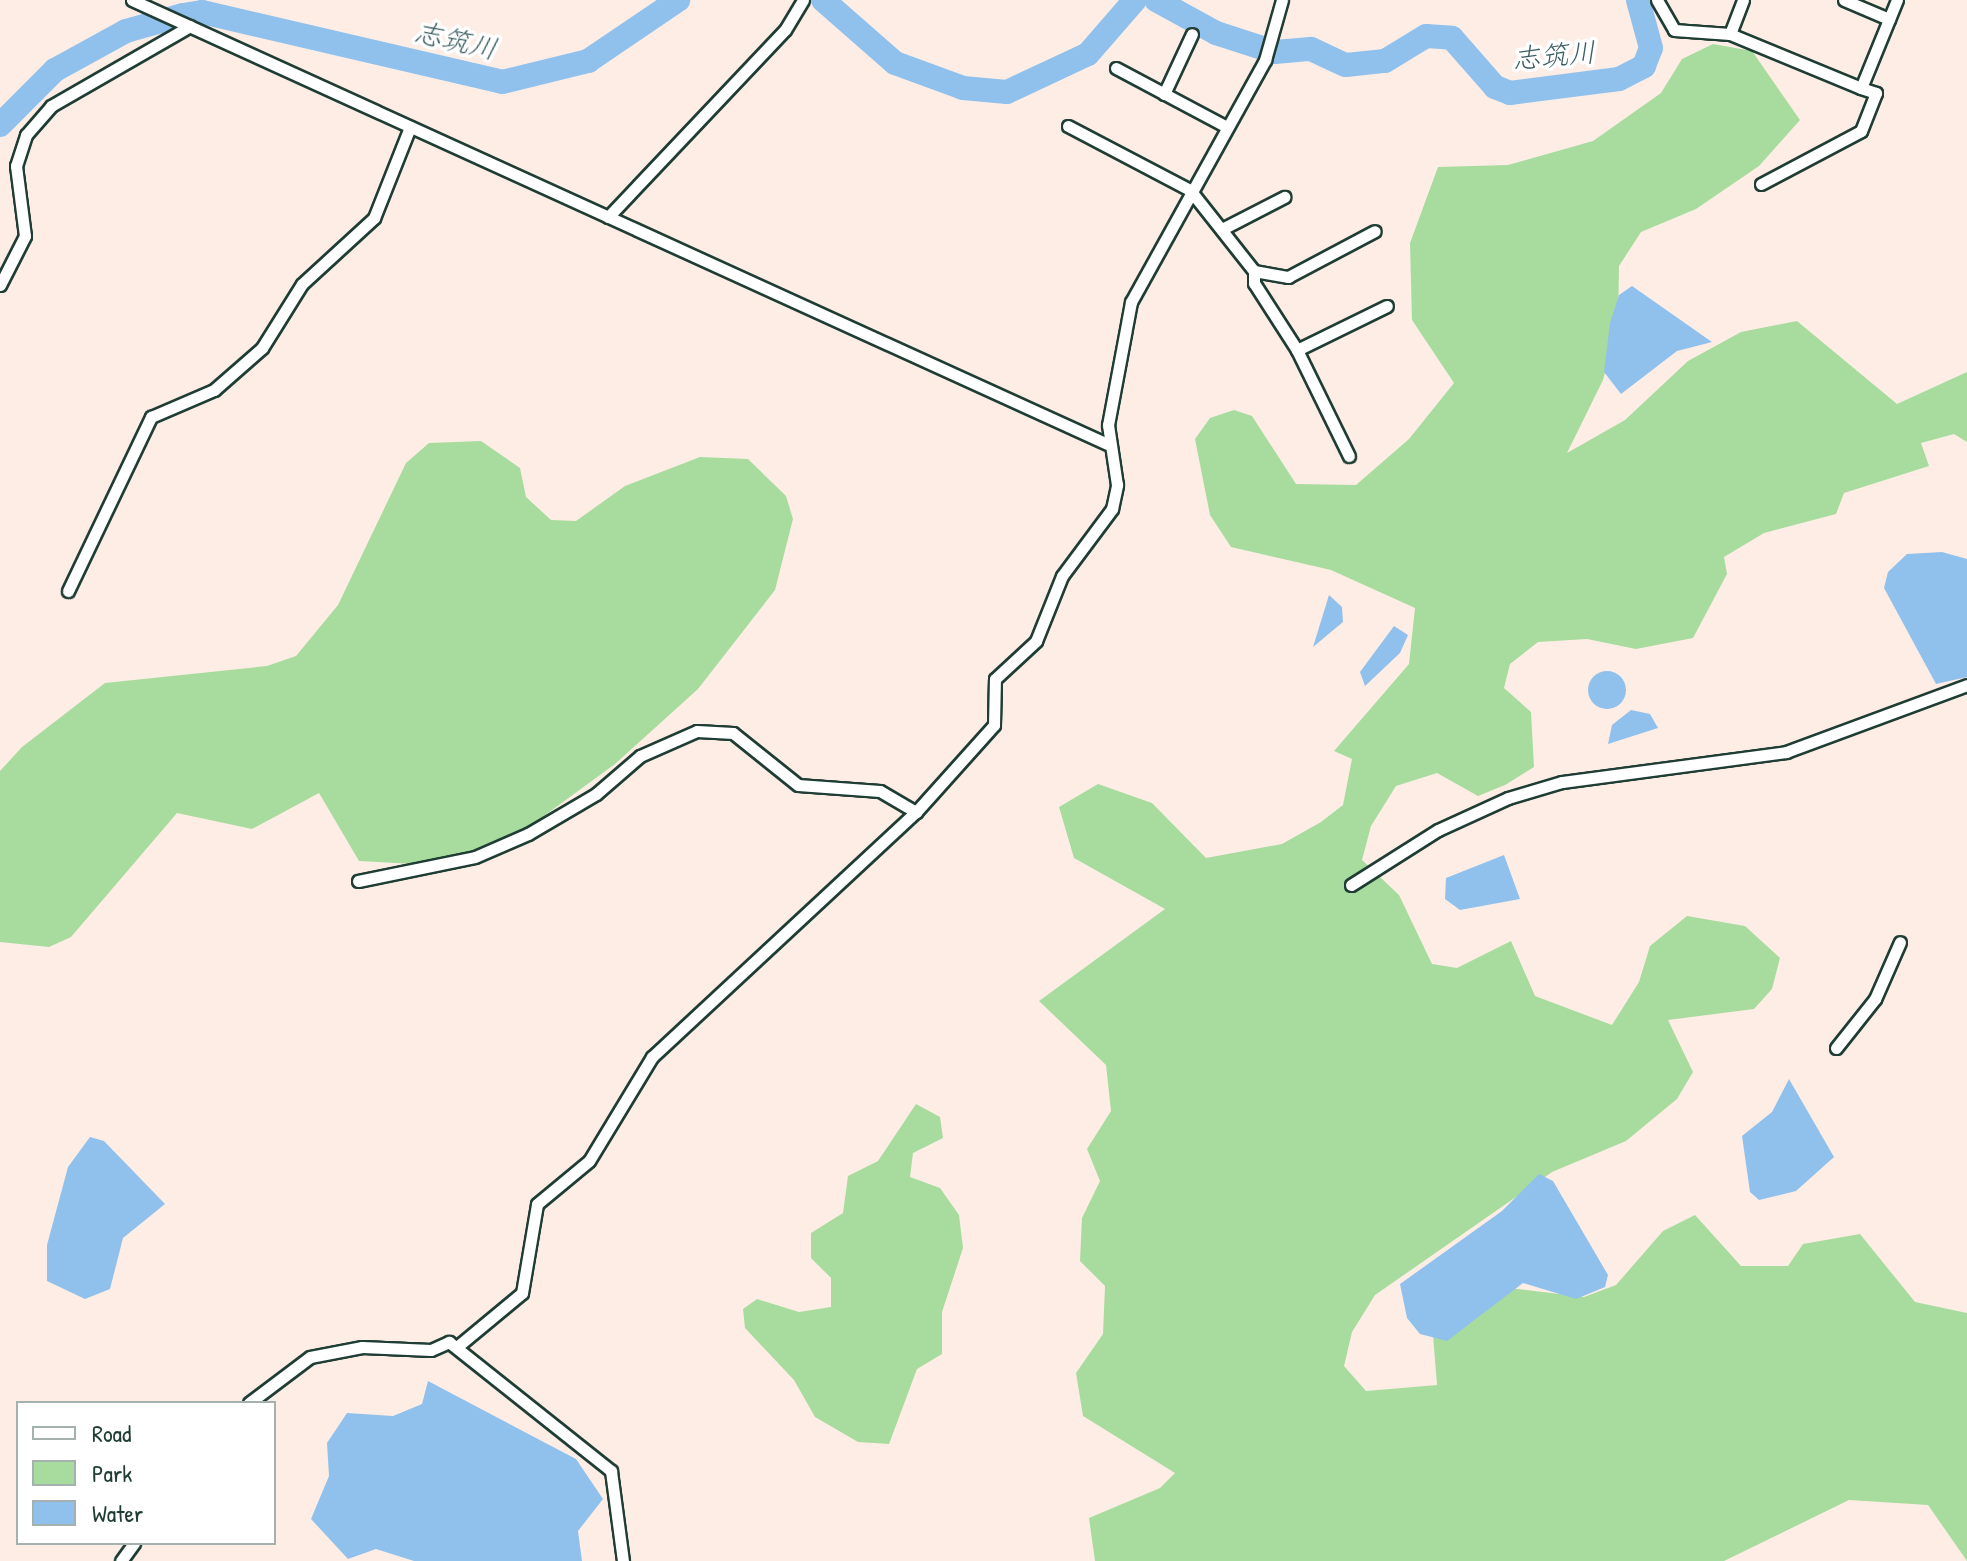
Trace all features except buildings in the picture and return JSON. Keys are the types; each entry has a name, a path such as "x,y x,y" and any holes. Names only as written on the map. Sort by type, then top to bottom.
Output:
{"street":[{"path":"132,0 1107,444"},
{"path":"252,1401 310,1357 458,1346 522,1293 537,1204 589,1161 652,1057 735,972 916,812 994,725 995,679 1036,641 1062,576 1112,509 1116,472 1107,444 1115,359 1131,302 1156,266 1190,190 1265,60 1274,39 1282,0"},
{"path":"1657,0 1674,30 1730,34 1876,93 1861,131 1761,184"},
{"path":"1730,34 1743,0"},
{"path":"1844,0 1889,19"},
{"path":"1861,88 1897,0"},
{"path":"608,217 802,2"},
{"path":"0,285 25,236 16,166 26,135 51,106 188,25"},
{"path":"1164,94 1192,34"},
{"path":"1116,68 1225,126"},
{"path":"1068,126 1190,190 1224,228 1254,271 1254,283 1297,350 1349,456"},
{"path":"68,591 151,417 214,390 262,348 302,284 374,218 410,127"},
{"path":"1224,228 1284,197"},
{"path":"1254,271 1288,277 1375,231"},
{"path":"1297,350 1387,306"},
{"path":"1351,885 1438,830 1508,798 1562,782 1786,752 1967,685"},
{"path":"358,881 475,857 528,834 596,794 640,756 697,731 733,733 798,785 880,791 916,812"},
{"path":"1836,1048 1875,999 1900,942"},
{"path":"458,1346 611,1471 623,1561"}],"green space":[{"path":"1713,44 1752,51 1800,120 1759,166 1696,209 1641,232 1619,266 1618,324 1603,380 1567,453 1625,420 1688,361 1741,332 1797,321 1897,404 1967,372 1967,442 1954,434 1921,443 1929,466 1844,493 1836,514 1764,533 1724,557 1727,574 1693,638 1636,649 1587,639 1538,642 1510,664 1504,688 1531,712 1534,767 1505,785 1478,796 1437,773 1396,786 1371,826 1362,860 1399,895 1432,964 1457,968 1511,941 1535,996 1612,1025 1639,982 1650,946 1687,916 1745,926 1780,958 1772,989 1754,1009 1668,1020 1693,1072 1677,1099 1626,1141 1552,1172 1375,1295 1352,1332 1344,1366 1366,1391 1437,1385 1433,1335 1463,1313 1509,1288 1584,1297 1616,1285 1663,1231 1695,1215 1741,1266 1788,1266 1803,1244 1860,1234 1915,1302 1967,1313 1967,1561 1928,1505 1849,1500 1724,1561 1095,1561 1089,1518 1160,1488 1175,1473 1083,1416 1076,1373 1103,1334 1105,1286 1080,1261 1082,1218 1100,1181 1087,1149 1111,1111 1106,1065 1039,1001 1165,909 1074,858 1059,807 1098,784 1152,803 1206,858 1282,844 1321,822 1343,805 1352,759 1334,751 1409,664 1415,608 1331,570 1231,547 1210,515 1195,439 1210,418 1234,410 1252,416 1296,484 1356,485 1409,439 1454,383 1412,320 1410,243 1438,167 1508,165 1593,141 1661,93 1682,59"},
{"path":"481,441 520,468 526,497 551,520 576,521 625,486 700,457 748,459 786,496 793,519 775,590 698,689 615,764 503,846 414,864 359,861 319,793 252,829 177,813 71,937 49,947 0,942 0,771 22,747 105,683 267,666 296,656 338,605 406,463 429,443"},
{"path":"916,1104 940,1117 943,1138 913,1153 910,1177 940,1188 959,1215 963,1248 942,1312 942,1354 917,1369 889,1444 858,1442 815,1417 794,1380 745,1328 743,1309 757,1299 799,1312 831,1307 831,1278 811,1258 811,1233 843,1213 848,1176 878,1161"}],"water":[{"path":"1632,286 1712,342 1677,351 1621,394 1604,372 1610,323 1619,295"},
{"path":"1942,552 1967,559 1967,677 1936,684 1884,588 1888,572 1907,554"},
{"path":"1329,595 1342,607 1343,622 1313,647"},
{"path":"1394,626 1408,635 1400,653 1365,686 1360,672"},
{"path":"1607,671 1620,677 1626,690 1620,703 1607,709 1594,703 1588,690 1594,677"},
{"path":"1631,710 1650,714 1658,728 1608,744 1612,725"},
{"path":"1504,855 1520,899 1460,910 1445,899 1446,878"},
{"path":"1789,1079 1834,1157 1796,1191 1759,1200 1750,1192 1742,1136 1772,1112"},
{"path":"90,1137 104,1141 165,1204 123,1238 110,1289 85,1299 47,1281 47,1245 68,1167"},
{"path":"1539,1174 1553,1181 1608,1275 1605,1287 1576,1299 1523,1283 1447,1341 1420,1334 1407,1318 1400,1284 1502,1211"},
{"path":"428,1381 576,1459 603,1499 578,1531 582,1561 414,1561 376,1549 348,1559 311,1519 329,1476 327,1443 347,1413 393,1416 422,1404"}],"waterway":[{"name":"志筑川","path":"0,125 55,70 126,31 183,15 202,12 502,82 588,61 678,0"},
{"name":"志筑川","path":"823,0 895,63 963,88 1007,92 1088,54 1135,0"},
{"name":"志筑川","path":"1156,0 1216,33 1275,52 1311,49 1346,65 1385,61 1426,36 1452,38 1495,87 1510,93 1619,79 1644,66 1651,48 1638,0"}]}
